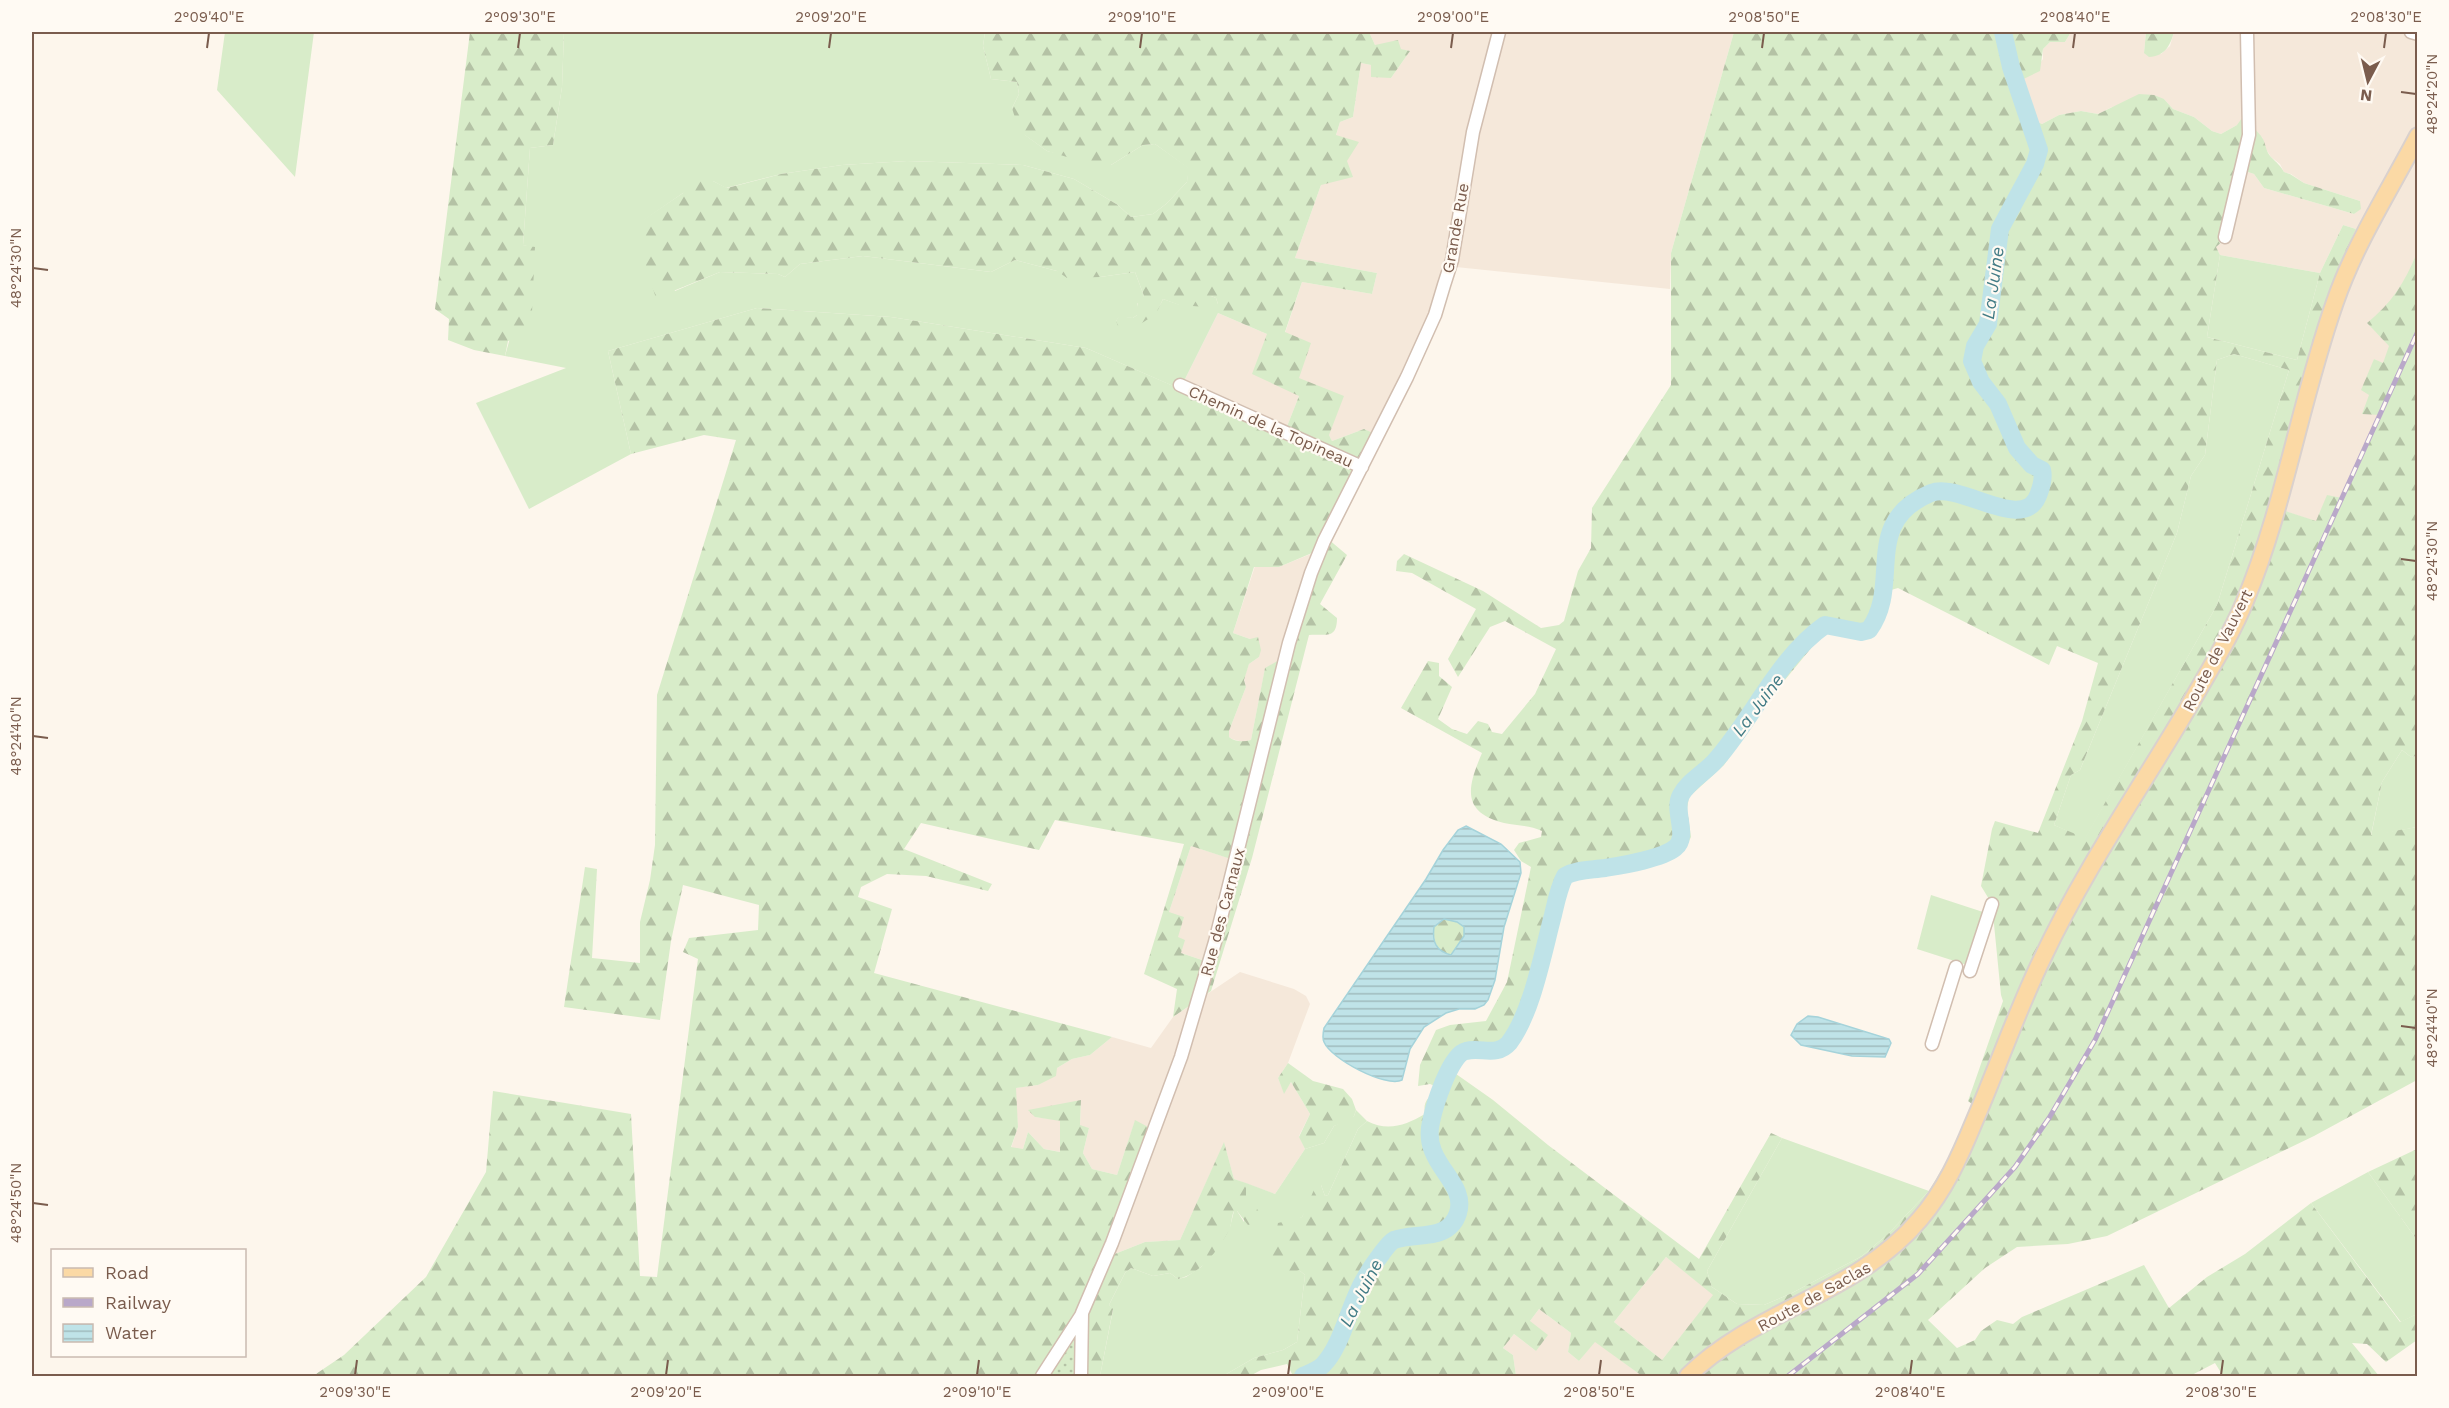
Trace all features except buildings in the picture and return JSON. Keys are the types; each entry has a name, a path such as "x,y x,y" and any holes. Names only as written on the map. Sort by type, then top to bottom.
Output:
{"main road":[{"name":"Route de Vauvert","path":"1980,1109 2050,941 2201,685 2244,603 2271,527 2337,295 2366,232 2418,136"},
{"name":"Route de Saclas","path":"1688,1377 1719,1350 1854,1276 1902,1239 1923,1216 1946,1181 1980,1109"}],"street":[{"name":"Grande Rue","path":"1371,448 1422,345 1435,315 1447,277 1452,260 1473,132 1499,32"},
{"path":"2224,237 2249,135 2247,32"},
{"path":"2411,32 2418,34"},
{"name":"Chemin de la Topineau","path":"1180,385 1362,467"},
{"name":"Rue des Carnaux","path":"1081,1377 1082,1312 1112,1243 1181,1057 1222,916 1289,644 1311,573 1324,541 1371,448"},
{"path":"1970,971 1992,904"},
{"path":"1932,1044 1956,966"},
{"path":"1042,1377 1082,1312"}],"shaded area":[{"path":"1373,32 1445,34 1447,32 1734,32 1671,253 1670,289 1456,267 1382,438 1364,429 1332,441 1299,378 1285,333 1302,282 1372,294 1377,273 1295,258 1340,122 1353,117 1361,63 1371,65 1391,78 1410,51 1375,45 1370,34"},
{"path":"2071,32 2103,34 2104,32 2146,32 2144,53 2161,54 2170,46 2174,32 2417,32 2417,252 2407,277 2385,309 2367,323 2390,346 2383,364 2374,359 2369,395 2380,415 2342,499 2317,522 2270,506 2327,296 2356,229 2343,225 2320,273 2220,255 2216,247 2223,241 2240,177 2248,172 2254,174 2264,188 2354,214 2360,209 2360,201 2304,183 2284,172 2280,164 2271,157 2262,137 2237,125 2221,134 2212,131 2194,117 2173,109 2164,99 2112,107 2098,114 2081,111 2059,115 2042,124 2024,116 2014,101 2013,84 2033,73 2043,59 2043,49 2050,42 2065,42"},
{"path":"1218,313 1267,334 1299,396 1284,434 1180,389"},
{"path":"1313,553 1279,660 1265,669 1251,740 1243,742 1232,739 1229,737 1229,731 1246,687 1244,678 1249,664 1259,657 1250,639 1233,633 1255,566 1279,567"},
{"path":"1191,846 1235,860 1202,960 1181,953 1169,912"},
{"path":"1240,972 1294,989 1306,996 1310,1004 1288,1063 1278,1078 1284,1093 1291,1082 1310,1114 1299,1136 1305,1149 1275,1194 1234,1179 1224,1143 1180,1240 1145,1242 1097,1261 1150,1128 1135,1121 1117,1175 1092,1169 1083,1153 1089,1128 1080,1126 1081,1101 1035,1117 1060,1120 1061,1152 1044,1149 1028,1132 1023,1149 1011,1148 1018,1127 1015,1088 1038,1085 1057,1068 1072,1059 1090,1055 1112,1037 1151,1048 1173,1017"},
{"path":"1666,1257 1714,1295 1662,1360 1614,1322"},
{"path":"1539,1309 1571,1333 1568,1352 1579,1361 1595,1341 1642,1376 1516,1376 1513,1355 1503,1348 1514,1334 1536,1351 1530,1321"}],"green space":[{"path":"225,32 314,32 295,177 217,90"},
{"path":"470,32 564,32 562,87 553,145 530,148 523,245 535,247 531,334 508,341 505,356 474,350 448,340 449,319 435,309"},
{"path":"564,32 985,32 983,46 991,79 1017,82 1019,94 1012,108 1025,135 1047,151 1111,165 1143,145 1155,144 1189,168 1187,182 1153,214 1131,217 1118,205 1074,179 1023,165 907,161 842,165 781,174 726,188 713,181 683,193 644,220 675,291 720,272 778,274 785,277 800,264 863,256 991,272 1015,260 1057,271 1100,277 1135,272 1144,296 1137,304 1137,315 1133,318 1119,317 1116,321 1150,317 1163,299 1180,305 1211,296 1216,298 1218,313 1180,389 1086,348 891,317 757,308 608,351 631,454 529,509 476,403 566,368 505,356 535,248 523,245 530,148 553,145 562,87"},
{"path":"985,32 1373,32 1370,34 1375,45 1398,40 1401,49 1410,51 1391,78 1371,77 1371,65 1361,63 1353,117 1340,122 1336,135 1359,142 1347,161 1353,177 1321,185 1295,258 1377,273 1372,294 1302,282 1285,332 1311,343 1299,378 1344,396 1329,435 1332,441 1364,429 1373,433 1321,533 1347,555 1320,604 1337,618 1335,630 1329,634 1309,635 1252,858 1211,991 1173,1017 1177,989 1144,974 1184,844 1055,820 1039,850 921,823 904,849 992,884 988,891 926,876 887,874 861,887 858,897 892,909 874,973 1112,1037 1090,1055 1072,1059 1057,1068 1056,1076 1038,1085 1016,1088 1018,1127 1011,1147 1023,1149 1028,1132 1044,1149 1060,1152 1060,1121 1035,1117 1028,1110 1081,1100 1080,1125 1089,1128 1083,1153 1092,1169 1117,1175 1135,1120 1150,1128 1133,1177 1097,1261 1145,1242 1180,1240 1224,1142 1234,1179 1246,1183 1246,1200 1258,1210 1260,1221 1248,1225 1237,1211 1234,1211 1229,1230 1220,1245 1201,1267 1186,1276 1178,1279 1170,1273 1153,1276 1131,1268 1125,1273 1109,1305 1113,1309 1100,1376 313,1376 344,1355 426,1277 486,1172 493,1091 631,1114 640,1276 657,1277 698,959 683,952 689,938 758,930 759,905 683,885 671,941 660,1020 564,1007 585,867 597,869 592,958 640,963 640,922 655,845 657,695 736,440 704,435 631,454 608,351 757,308 891,317 1086,348 1284,434 1299,396 1252,374 1267,334 1218,313 1216,298 1211,296 1206,307 1179,305 1163,299 1156,314 1131,330 1124,330 1118,326 1116,321 1119,316 1133,318 1137,315 1138,302 1144,296 1135,272 1100,277 1067,278 1057,271 1015,260 991,272 863,256 800,264 785,277 778,274 720,272 656,298 637,240 643,220 683,193 699,167 707,169 713,181 727,188 781,174 842,165 907,161 1023,165 1074,179 1118,205 1131,217 1153,214 1187,182 1188,168 1155,144 1143,145 1111,165 1100,167 1047,151 1019,131 1012,108 1019,94 1017,82 991,79 983,46","holes":["1312,553 1283,653 1279,660 1265,668 1251,740 1234,740 1229,737 1229,731 1246,687 1244,680 1249,664 1259,657 1261,650 1258,637 1250,639 1233,633 1254,567 1279,567","1191,846 1234,860 1202,960 1181,953 1185,940 1178,937 1184,917 1169,912"]},
{"path":"1734,32 2071,32 2065,42 2050,42 2043,49 2040,71 2013,84 2017,105 2028,117 2042,124 2059,115 2081,111 2098,114 2139,94 2154,95 2164,99 2173,109 2194,117 2212,131 2221,134 2237,125 2242,118 2249,119 2263,139 2269,155 2284,172 2304,183 2360,201 2361,209 2354,214 2264,188 2254,174 2248,172 2240,177 2223,241 2216,247 2220,255 2207,337 2297,360 2320,273 2343,225 2356,229 2327,296 2270,506 2316,521 2327,495 2342,498 2380,415 2362,414 2369,395 2361,390 2374,359 2383,363 2389,346 2367,323 2397,291 2417,252 2417,756 2411,757 2402,750 2382,782 2371,835 2417,827 2417,1080 2314,1136 2107,1236 2068,1244 2017,1247 1985,1268 1928,1320 1957,1348 1975,1340 1981,1331 1997,1320 2013,1324 2022,1317 2144,1265 2169,1308 2207,1277 2245,1254 2311,1203 2400,1322 2417,1314 2417,1340 2386,1362 2367,1344 2352,1343 2379,1376 2223,1376 2215,1363 2190,1376 1642,1376 1595,1342 1579,1361 1568,1352 1571,1333 1539,1309 1530,1321 1548,1335 1536,1351 1514,1334 1503,1348 1513,1355 1516,1376 1293,1376 1287,1364 1261,1370 1250,1376 1223,1376 1254,1358 1283,1350 1297,1342 1305,1275 1299,1270 1289,1275 1278,1269 1270,1258 1278,1223 1302,1217 1317,1183 1321,1185 1325,1196 1328,1195 1358,1129 1367,1121 1390,1127 1425,1114 1426,1101 1436,1093 1437,1087 1430,1084 1418,1086 1420,1065 1436,1030 1450,1025 1486,1021 1507,982 1531,867 1521,861 1514,850 1519,843 1541,837 1542,831 1504,823 1480,812 1474,805 1471,787 1482,753 1401,708 1428,661 1439,663 1439,676 1452,687 1438,719 1452,729 1467,734 1478,721 1488,724 1492,732 1502,734 1535,694 1556,649 1505,621 1490,627 1458,677 1448,659 1476,609 1412,573 1396,571 1397,561 1404,554 1483,591 1541,628 1559,625 1564,621 1578,571 1591,548 1592,508 1671,385 1671,253","holes":["2234,354 2289,370 2217,605 2085,838 2054,825 2071,775 2080,770 2177,533 2191,476 2205,455 2217,360","1898,588 2049,665 2057,646 2098,663 2082,721 2038,833 1995,821 1992,829 1981,886 1992,904 2003,1001 1968,1101 1972,1104 1954,1149 1929,1191 1888,1234 1862,1256 1764,1305 1737,1304 1712,1287 1707,1271 1782,1138 1771,1133 1699,1259 1548,1145 1493,1100 1449,1069 1461,1054 1466,1052 1498,1051 1505,1047 1517,1031 1535,981 1542,983 1570,882 1583,876 1616,873 1655,865 1684,851 1691,837 1687,809 1689,797 1724,765 1776,691 1825,631 1836,630 1864,636 1871,634 1882,623 1886,615 1891,590","1666,1257 1713,1295 1662,1360 1614,1322"]},
{"path":"2146,32 2174,32 2171,42 2163,52 2149,57 2144,53"},
{"path":"2220,255 2320,273 2297,360 2207,337"},
{"path":"2234,354 2289,370 2217,605 2085,839 2054,825 2071,775 2080,770 2177,533 2191,476 2205,455 2217,360"},
{"path":"2402,750 2411,757 2417,756 2417,827 2371,836 2382,782"},
{"path":"1931,895 1983,912 1967,965 1917,949"},
{"path":"1444,919 1457,922 1464,927 1464,936 1451,955 1436,945 1434,937 1434,927"},
{"path":"1288,1063 1313,1081 1343,1089 1352,1099 1356,1110 1354,1116 1334,1126 1324,1143 1305,1149 1299,1137 1310,1114 1291,1082 1284,1094 1278,1078"},
{"path":"1356,1110 1367,1121 1358,1129 1328,1195 1325,1196 1321,1185 1302,1217 1298,1219 1299,1270 1305,1275 1297,1342 1283,1350 1254,1358 1223,1376 1100,1376 1113,1310 1109,1305 1125,1273 1131,1268 1153,1276 1170,1273 1178,1279 1186,1277 1201,1267 1230,1227 1234,1211 1237,1211 1244,1222 1246,1183 1275,1194 1305,1149 1324,1143 1334,1126 1354,1116"},
{"path":"1782,1138 1929,1191 1888,1234 1862,1256 1764,1305 1737,1304 1712,1287 1707,1271"},
{"path":"2417,1149 2417,1240 2368,1172"},
{"path":"2368,1172 2417,1240 2417,1314 2401,1322 2311,1203"},
{"path":"1077,1335 1078,1376 1049,1376"}],"water":[{"path":"1466,826 1501,844 1520,862 1521,873 1504,927 1495,980 1484,1005 1475,1009 1459,1009 1446,1013 1424,1027 1410,1049 1402,1080 1384,1080 1348,1064 1337,1056 1324,1042 1324,1028 1458,830","holes":["1444,919 1457,922 1464,927 1464,936 1451,955 1436,945 1434,927"]},
{"path":"1808,1016 1889,1039 1891,1043 1885,1057 1852,1056 1801,1045 1791,1035 1797,1024"}],"waterway":[{"name":"La Juine","path":"1303,1376 1319,1368 1329,1358 1363,1282 1389,1244 1402,1238 1439,1232 1454,1222 1458,1213 1457,1191 1438,1161 1432,1149 1430,1137 1435,1105 1449,1071 1460,1054 1472,1050 1499,1050 1509,1043 1517,1030 1536,982 1565,876 1579,871 1642,861 1675,848 1681,837 1678,808 1681,795 1729,743 1794,654 1825,625 1861,632 1869,630 1879,612 1889,537 1896,520 1909,505 1931,493 1944,491 2007,509 2020,509 2032,505 2039,493 2042,470 2032,465 2017,448 1998,404 1981,382 1972,361 1975,346 1988,324 2000,229 2035,164 2039,150 2011,67 2003,32"}],"railway":[{"path":"1788,1376 1918,1274 2015,1167 2049,1118 2095,1040 2418,331"}]}
